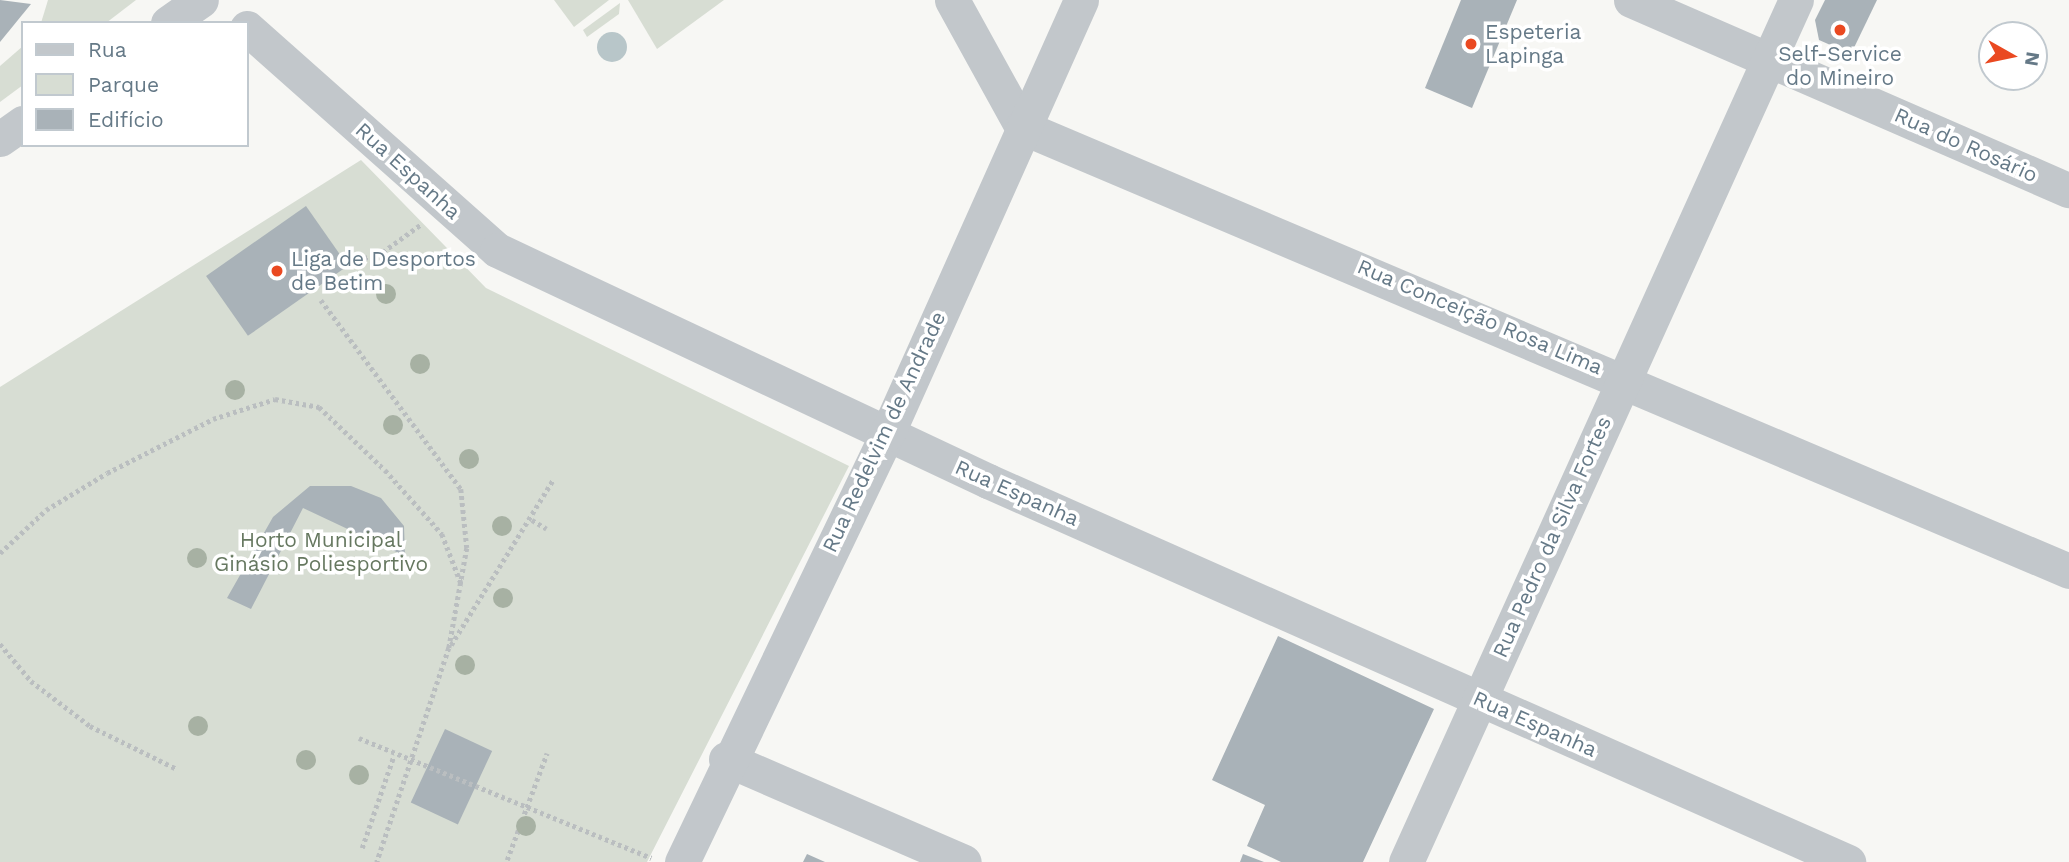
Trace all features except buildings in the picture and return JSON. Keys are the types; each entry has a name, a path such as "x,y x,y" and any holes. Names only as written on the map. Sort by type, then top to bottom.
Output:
{"street":[{"path":"171,21 201,0"},
{"path":"215,0 239,21"},
{"path":"952,0 1022,127"},
{"name":"Rua Redelvim de Andrade","path":"682,862 726,760 887,434 1081,0"},
{"name":"Rua do Rosário","path":"1631,0 2069,190"},
{"name":"Rua Pedro da Silva Fortes","path":"1406,862 1765,58 1796,0"},
{"name":"Rua Espanha","path":"248,29 497,250 887,434 1479,700 1848,862"},
{"path":"0,139 21,124"},
{"name":"Rua Conceição Rosa Lima","path":"1022,127 1623,377 2069,571"},
{"path":"726,760 964,862"}],"path":[{"path":"356,258 377,256 410,237 442,201"},
{"path":"321,300 461,489 467,548 449,648 413,764 377,862"},
{"path":"0,553 46,510 107,473 213,419 275,399 319,407 386,470 442,534 461,584"},
{"path":"449,648 532,520 553,480"},
{"path":"532,520 547,529"},
{"path":"0,644 31,681 90,726 177,769"},
{"path":"359,738 413,764 662,862"},
{"path":"507,860 547,753"},
{"path":"362,848 394,755"}],"green space":[{"path":"48,0 136,0 109,21 42,21"},
{"path":"554,0 609,0 574,27"},
{"path":"628,0 724,0 657,49"},
{"path":"620,3 619,14 587,37 583,30"},
{"path":"21,48 21,86 0,102 0,66"},
{"name":"Horto Municipal Ginásio Poliesportivo","path":"361,160 486,288 849,466 647,862 0,862 0,387"}],"shaded area":[{"path":"612,32 623,36 627,47 623,58 612,62 601,58 597,47 601,36"}],"place":[{"name":"Self-Service do Mineiro","path":"1840,30"},
{"name":"Espeteria Lapinga","path":"1471,44"},
{"name":"Liga de Desportos de Betim","path":"277,271"}]}
